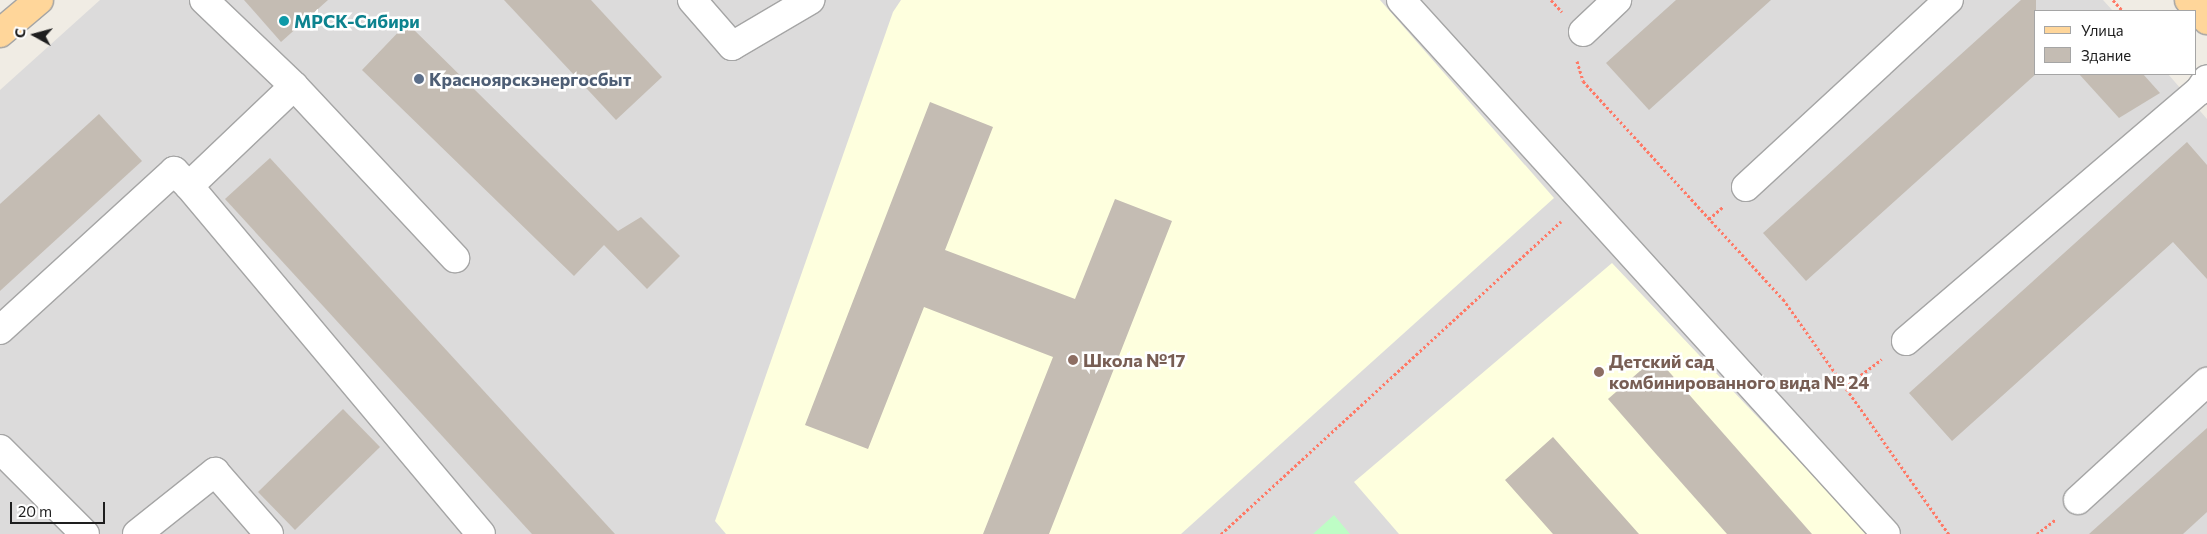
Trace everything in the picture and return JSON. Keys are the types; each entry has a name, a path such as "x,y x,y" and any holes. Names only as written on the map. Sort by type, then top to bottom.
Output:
{"main road":[{"path":"0,32 39,0"},
{"path":"2189,0 2207,20"}],"street":[{"path":"204,0 294,86 455,258"},
{"path":"692,0 732,46 810,0"},
{"path":"1401,0 1886,534"},
{"path":"1583,32 1617,0"},
{"path":"1746,187 1949,0"},
{"path":"1906,341 2199,91 2207,79"},
{"path":"189,186 294,86"},
{"path":"0,330 174,172 189,186 481,534"},
{"path":"2078,500 2207,382"},
{"path":"0,449 85,534"},
{"path":"137,534 215,472 269,534"}],"path":[{"path":"1551,0 1583,32 1577,58 1584,81 1783,299 1948,534"},
{"path":"2113,0 2122,10"},
{"path":"1221,534 1583,201"},
{"path":"1845,387 1906,341"}],"shaded area":[{"path":"100,0 2103,0 2112,10 2034,10 2034,75 2169,75 2207,119 2207,534 0,534 0,90"},
{"name":"Школа №17","path":"901,0 1380,0 1554,198 1181,534 726,534 715,521 893,12"},
{"name":"Детский сад комбинированного вида № 24","path":"1612,263 1868,534 1399,534 1354,482"}],"green space":[{"path":"1334,515 1350,534 1313,534"}],"building":[{"name":"МРСК-Сибири","path":"244,0 328,0 281,42"},
{"path":"504,0 591,0 662,77 616,120"},
{"path":"1676,0 1771,0 1649,110 1606,63"},
{"path":"2021,0 2036,0 2036,10 2034,10 2035,75 1806,281 1763,233"},
{"path":"407,23 618,231 641,217 680,256 647,289 604,245 574,276 362,70"},
{"path":"2080,75 2144,75 2160,93 2119,118"},
{"path":"930,102 993,127 945,250 1075,299 1115,199 1172,221 1049,534 983,534 1053,357 924,307 868,449 805,425"},
{"path":"99,114 142,161 0,291 0,204"},
{"path":"2187,142 2207,165 2207,279 2173,242 1952,441 1909,393"},
{"path":"270,158 615,534 532,534 225,199"},
{"path":"1656,357 1812,534 1727,534 1656,454 1608,399"},
{"path":"343,409 380,447 295,530 258,492"},
{"path":"2207,428 2207,512 2183,534 2089,534"},
{"path":"1553,437 1639,534 1553,534 1505,480"}],"place":[{"name":"МРСК-Сибири","path":"284,21"},
{"name":"Красноярскэнергосбыт","path":"419,79"},
{"name":"Школа №17","path":"1073,360"},
{"name":"Детский сад комбинированного вида № 24","path":"1599,372"}]}
